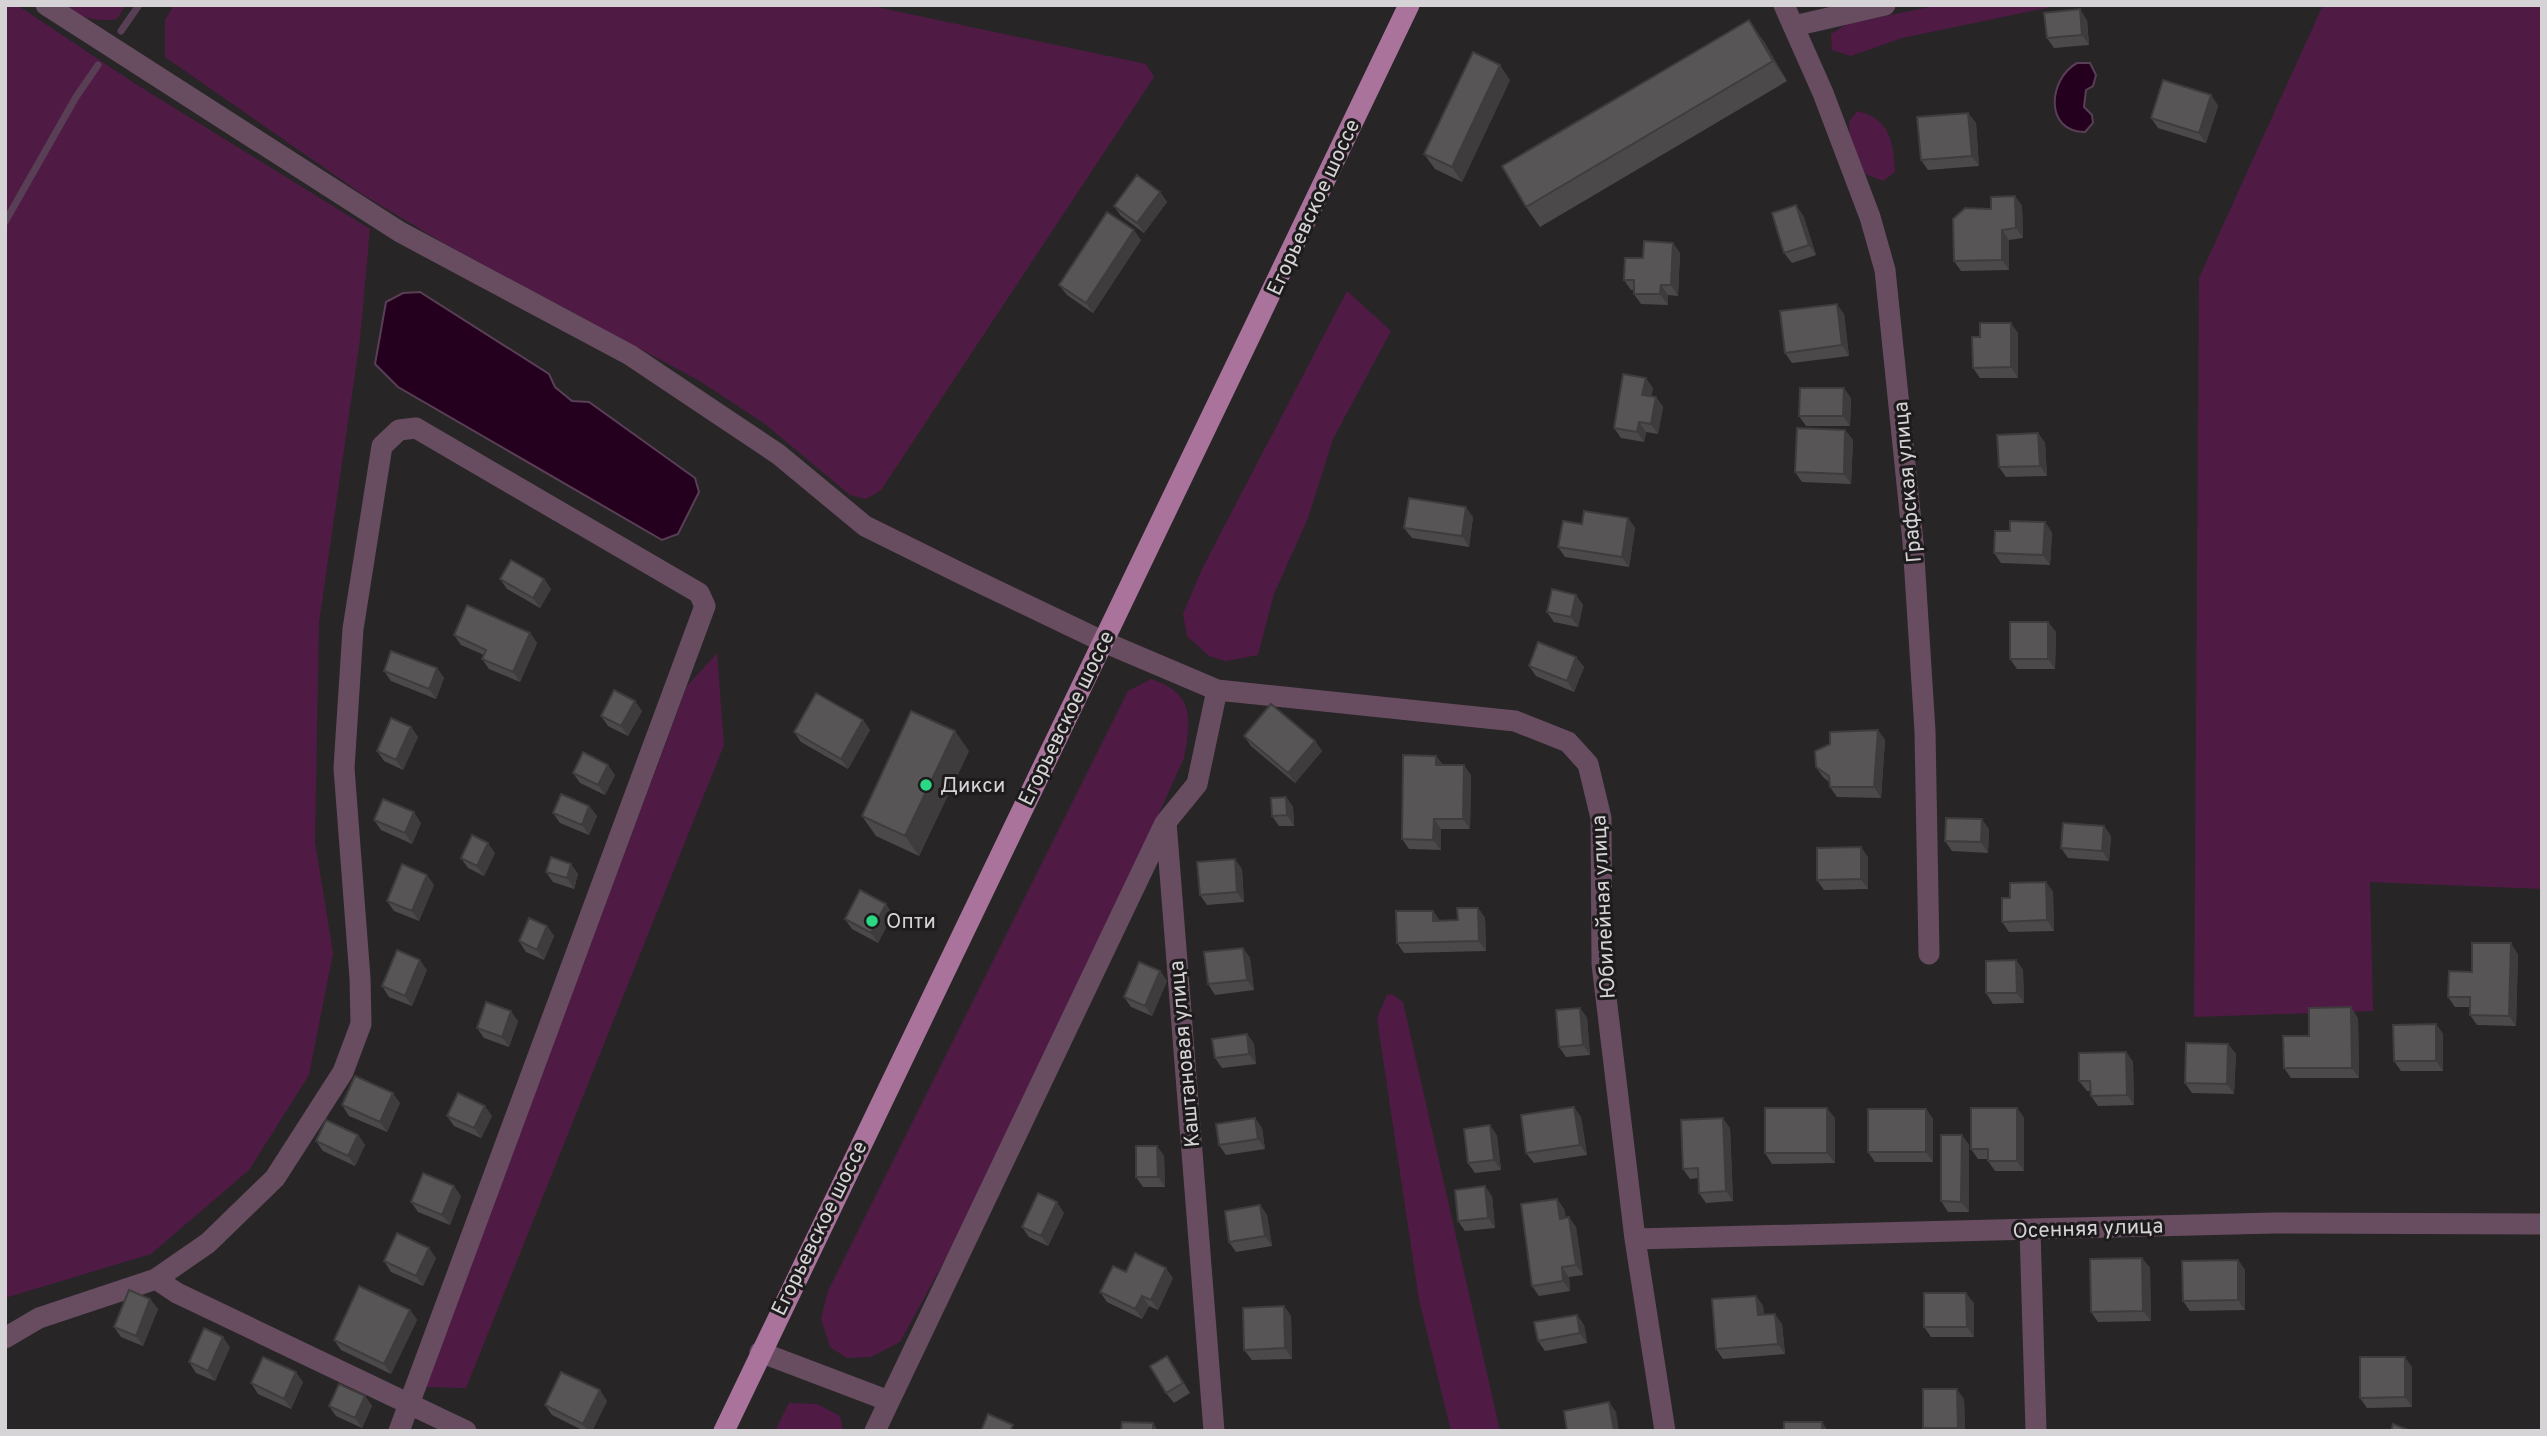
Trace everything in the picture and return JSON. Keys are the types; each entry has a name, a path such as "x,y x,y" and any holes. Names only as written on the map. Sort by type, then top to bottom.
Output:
{"main road":[{"name":"Егорьевское шоссе","path":"724,1431 1409,5"}],"street":[{"name":"Юбилейная улица","path":"46,5 400,232 630,355 778,454 865,526 1104,642 1216,690 1515,721 1568,742 1588,765 1601,818 1602,964 1635,1239 1665,1431"},
{"name":"Графская улица","path":"1784,5 1870,217 1885,270 1913,542 1925,731 1929,954"},
{"path":"1794,26 1885,5"},
{"path":"5,1338 39,1318 156,1279 208,1243 275,1178 343,1072 361,1024 344,768 353,629 382,446 399,430 416,428 699,593 705,606 399,1431"},
{"path":"875,1431 1166,822 1197,784 1216,690"},
{"name":"Каштановая улица","path":"1166,822 1214,1431"},
{"name":"Осенняя улица","path":"1635,1239 2274,1223 2542,1224"},
{"path":"2030,1230 2036,1431"},
{"path":"156,1279 177,1293 466,1431"},
{"path":"760,1352 889,1401"}],"shaded area":[{"path":"5,5 17,5 134,83 370,229 360,339 319,622 315,842 333,953 309,1075 249,1170 151,1254 5,1298"},
{"path":"63,5 126,5 117,19 102,20 82,16"},
{"path":"174,5 867,5 1146,64 1154,77 881,490 866,499 850,495 765,424 698,380 445,244 362,194 165,57 165,20"},
{"path":"1939,5 2061,5 1902,38 1851,56 1832,50 1831,34 1847,24"},
{"path":"2323,5 2542,5 2542,889 2370,882 2373,1011 2194,1017 2199,278"},
{"path":"2077,63 2090,63 2096,75 2093,86 2086,90 2084,107 2092,115 2093,123 2085,132 2072,130 2062,123 2055,104 2060,81"},
{"path":"1857,111 1877,119 1888,132 1895,172 1883,181 1865,174 1850,137 1849,122"},
{"path":"1347,291 1391,331 1333,439 1308,518 1274,594 1258,655 1226,661 1209,656 1187,636 1183,614 1202,569"},
{"path":"420,292 549,374 555,387 572,401 589,402 695,478 699,492 678,534 662,540 398,387 375,364 386,302 403,293"},
{"path":"717,653 724,745 466,1388 425,1387 687,686"},
{"path":"1151,679 1176,692 1187,709 1188,731 1184,758 1016,1129 900,1342 871,1357 847,1358 830,1347 821,1319 828,1291 1128,691"},
{"path":"1392,994 1403,1002 1500,1431 1451,1431 1419,1300 1377,1018 1387,995"},
{"path":"789,1403 817,1404 840,1416 843,1431 775,1431"}],"building":[{"path":"2080,9 2082,35 2047,38 2044,13"},
{"path":"1749,20 1773,61 1526,207 1502,166"},
{"path":"1473,52 1500,65 1452,167 1424,154"},
{"path":"2163,80 2211,95 2199,133 2151,118"},
{"path":"1968,113 1972,156 1921,160 1917,117"},
{"path":"1137,175 1160,192 1137,223 1114,206"},
{"path":"2015,196 2016,228 2002,230 2002,260 1954,261 1953,219 1965,208 1991,209 1991,197"},
{"path":"1796,205 1809,245 1784,253 1772,213"},
{"path":"1107,212 1134,230 1086,303 1059,285"},
{"path":"1644,241 1673,243 1671,285 1661,285 1660,294 1634,294 1634,280 1624,280 1625,258 1643,258"},
{"path":"1837,304 1842,345 1785,353 1780,311"},
{"path":"1980,323 2011,323 2011,367 1973,368 1972,337 1980,337"},
{"path":"1623,374 1646,378 1642,395 1656,397 1651,424 1639,422 1637,432 1614,428"},
{"path":"1800,388 1844,388 1843,416 1799,416"},
{"path":"1797,428 1845,430 1844,474 1795,472"},
{"path":"2038,433 2040,466 1999,467 1997,435"},
{"path":"1409,498 1466,507 1462,536 1404,528"},
{"path":"1584,511 1628,518 1622,557 1558,547 1563,521 1582,524"},
{"path":"2010,521 2045,522 2043,555 1994,553 1995,531 2010,531"},
{"path":"511,560 544,579 533,598 500,579"},
{"path":"1552,589 1576,595 1571,617 1547,612"},
{"path":"467,605 530,633 513,672 482,659 486,650 454,635"},
{"path":"2010,622 2048,622 2048,659 2010,659"},
{"path":"1538,642 1576,657 1567,681 1529,666"},
{"path":"391,651 437,668 429,689 384,671"},
{"path":"614,690 635,701 621,726 601,716"},
{"path":"816,693 863,720 841,759 794,732"},
{"path":"1271,704 1315,741 1288,773 1244,736"},
{"path":"911,711 955,731 905,836 862,816"},
{"path":"391,718 411,727 396,760 377,751"},
{"path":"1878,730 1874,787 1830,787 1829,776 1816,767 1815,751 1830,744 1830,732"},
{"path":"583,752 608,765 598,785 573,773"},
{"path":"1403,755 1436,756 1436,765 1464,765 1463,819 1434,819 1433,840 1402,839"},
{"path":"561,794 589,806 582,825 553,813"},
{"path":"1286,797 1287,815 1272,816 1271,798"},
{"path":"383,799 414,812 405,833 374,820"},
{"path":"1946,818 1982,819 1981,842 1945,841"},
{"path":"2063,823 2104,826 2102,851 2061,848"},
{"path":"472,835 488,843 477,866 461,858"},
{"path":"1861,847 1861,879 1817,880 1817,848"},
{"path":"551,857 571,864 567,878 546,872"},
{"path":"1235,859 1237,892 1200,895 1197,862"},
{"path":"402,864 427,875 412,911 387,901"},
{"path":"2046,882 2047,920 2002,922 2002,898 2010,898 2010,883"},
{"path":"860,890 886,904 871,933 845,919"},
{"path":"1457,908 1478,908 1479,941 1397,943 1396,911 1433,911 1433,921 1458,920"},
{"path":"529,918 547,926 537,950 519,941"},
{"path":"2472,943 2511,943 2509,1016 2470,1015 2470,997 2448,997 2449,971 2472,972"},
{"path":"1243,948 1247,980 1208,984 1204,952"},
{"path":"397,950 420,960 405,996 382,986"},
{"path":"2016,960 2017,993 1986,993 1986,961"},
{"path":"1139,962 1160,971 1145,1006 1124,997"},
{"path":"486,1002 511,1011 502,1037 477,1028"},
{"path":"2351,1007 2352,1068 2284,1068 2283,1036 2309,1036 2309,1008"},
{"path":"1580,1008 1583,1045 1559,1047 1556,1010"},
{"path":"2436,1024 2436,1061 2394,1061 2393,1025"},
{"path":"1247,1034 1249,1054 1215,1058 1212,1039"},
{"path":"2186,1043 2228,1044 2227,1084 2185,1083"},
{"path":"2126,1052 2127,1095 2091,1096 2090,1081 2079,1081 2079,1053"},
{"path":"355,1076 393,1093 380,1122 342,1105"},
{"path":"458,1093 485,1106 474,1128 447,1116"},
{"path":"1574,1107 1580,1145 1526,1153 1521,1115"},
{"path":"1765,1108 1827,1108 1827,1153 1765,1153"},
{"path":"1971,1108 2017,1108 2017,1161 1988,1161 1988,1149 1971,1149"},
{"path":"1868,1109 1926,1109 1926,1152 1868,1152"},
{"path":"1255,1118 1258,1139 1219,1145 1216,1124"},
{"path":"1723,1118 1726,1191 1699,1193 1698,1168 1683,1169 1681,1120"},
{"path":"326,1120 358,1135 348,1156 316,1141"},
{"path":"1490,1125 1494,1160 1468,1163 1464,1129"},
{"path":"1941,1135 1962,1135 1961,1202 1941,1201"},
{"path":"1136,1146 1157,1146 1158,1177 1136,1177"},
{"path":"423,1173 454,1186 442,1215 411,1202"},
{"path":"1485,1186 1488,1218 1458,1221 1455,1190"},
{"path":"1038,1193 1057,1202 1041,1236 1022,1227"},
{"path":"1557,1199 1560,1219 1569,1217 1576,1265 1562,1267 1563,1281 1532,1286 1521,1204"},
{"path":"1260,1205 1265,1236 1229,1242 1225,1211"},
{"path":"397,1233 429,1248 416,1276 384,1261"},
{"path":"1135,1253 1166,1268 1151,1300 1142,1296 1135,1309 1100,1292 1113,1266 1126,1272"},
{"path":"2142,1258 2143,1311 2091,1312 2090,1259"},
{"path":"2238,1260 2238,1300 2183,1301 2182,1261"},
{"path":"359,1286 410,1310 384,1364 334,1340"},
{"path":"129,1290 150,1299 136,1336 114,1327"},
{"path":"1924,1293 1966,1293 1967,1327 1924,1327"},
{"path":"1756,1296 1758,1315 1775,1314 1778,1344 1716,1349 1712,1299"},
{"path":"1284,1306 1285,1348 1244,1350 1243,1308"},
{"path":"1577,1315 1580,1333 1538,1341 1534,1322"},
{"path":"204,1328 223,1337 208,1371 189,1362"},
{"path":"1167,1356 1183,1383 1166,1393 1150,1366"},
{"path":"263,1357 296,1372 284,1399 251,1383"},
{"path":"2360,1357 2405,1357 2405,1397 2360,1398"},
{"path":"561,1372 600,1390 583,1424 545,1405"},
{"path":"339,1384 365,1396 355,1418 329,1406"},
{"path":"1923,1389 1957,1389 1958,1428 1923,1428"},
{"path":"1609,1402 1614,1431 1567,1431 1564,1411"},
{"path":"988,1414 1013,1425 1010,1431 981,1431"},
{"path":"1122,1422 1153,1423 1153,1431 1121,1431"},
{"path":"1784,1422 1822,1422 1822,1431 1784,1431"},
{"path":"2393,1424 2411,1431 2391,1431"}],"waterway":[{"path":"121,31 139,5"},
{"path":"5,222 76,97 98,65"}],"place":[{"name":"Дикси","path":"926,785"},
{"name":"Опти","path":"872,921"}]}
